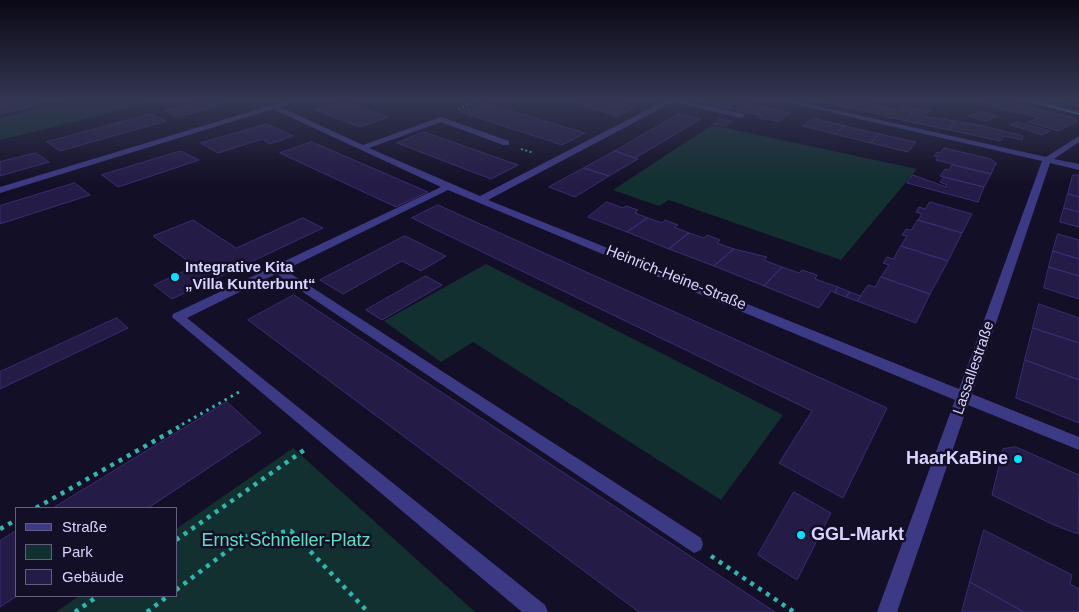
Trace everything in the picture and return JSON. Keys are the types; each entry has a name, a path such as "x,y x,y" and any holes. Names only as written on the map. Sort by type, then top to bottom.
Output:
{"street":[{"path":"0,190 206,128"},
{"name":"Heinrich-Heine-Straße","path":"320,128 448,187 482,199 1079,444"},
{"path":"364,147 417,128"},
{"path":"464,128 506,143"},
{"path":"482,199 620,128"},
{"path":"903,128 1079,166"},
{"path":"1047,160 1079,138"},
{"name":"Lassallestraße","path":"887,612 1047,160"},
{"path":"448,187 178,317 538,612"},
{"path":"277,270 694,544"}],"path":[{"path":"38,507 256,382"},
{"path":"178,539 323,436"},
{"path":"0,529 15,521"},
{"path":"178,588 248,536 291,531 368,612"},
{"path":"694,544 794,612"},
{"path":"75,612 97,597"},
{"path":"147,612 167,597"}],"green space":[{"path":"0,128 50,128 0,140"},
{"path":"708,128 724,128 917,169 841,260 669,200 659,206 613,190"},
{"path":"486,264 783,415 721,500 473,342 441,362 384,321"},
{"name":"Ernst-Schneller-Platz","path":"293,448 475,612 56,612 78,597 178,597 178,528"}],"building":[{"path":"101,128 143,128 60,151 47,142"},
{"path":"255,128 275,128 293,136 270,144 262,139 218,153 201,143"},
{"path":"509,128 567,128 585,133 562,145"},
{"path":"656,128 687,128 635,158 615,151"},
{"path":"809,128 843,128 835,134"},
{"path":"843,128 852,128 879,134 871,143 835,134"},
{"path":"937,128 951,128 949,130"},
{"path":"951,128 989,128 1023,136 1022,140 1004,136 1001,141 949,130"},
{"path":"1019,128 1038,128 1050,131 1042,135"},
{"path":"1047,128 1065,128 1059,131"},
{"path":"424,132 518,165 491,179 397,143"},
{"path":"879,134 916,142 908,152 871,143"},
{"path":"312,142 428,192 396,207 280,153"},
{"path":"944,148 991,159 996,163 991,174 936,160 938,157 934,156"},
{"path":"181,151 199,160 118,187 102,175"},
{"path":"615,151 638,159 609,176 584,168"},
{"path":"36,153 49,162 0,176 0,162"},
{"path":"952,165 991,174 984,187 940,176 945,169 949,170"},
{"path":"584,168 609,176 575,197 549,187"},
{"path":"913,175 946,187 947,185 940,182 944,177 984,187 978,202 907,183"},
{"path":"1073,175 1079,175 1079,197 1068,194"},
{"path":"75,183 90,195 0,224 0,206"},
{"path":"1068,194 1079,197 1079,212 1064,208"},
{"path":"607,202 623,208 626,206 638,210 635,213 648,218 627,232 588,217"},
{"path":"930,202 972,214 962,233 918,220 922,214 916,212 919,207 925,209"},
{"path":"438,205 887,408 843,498 779,463 812,411 412,218"},
{"path":"1064,208 1079,212 1079,227 1060,222"},
{"path":"303,218 323,228 172,299 154,285 195,266 153,236 193,220 236,248"},
{"path":"648,218 662,223 665,220 678,225 674,227 689,233 669,249 627,232"},
{"path":"918,220 962,233 948,261 901,246 907,236 902,235 906,229 911,230"},
{"path":"689,233 704,238 707,235 720,240 717,243 734,249 714,266 669,249"},
{"path":"1058,234 1079,240 1079,259 1053,251"},
{"path":"405,236 446,256 421,271 402,261 343,294 320,280"},
{"path":"901,246 948,261 930,294 881,277 889,265 883,263 887,257 893,259"},
{"path":"734,249 767,257 764,260 782,267 764,286 714,266"},
{"path":"1053,251 1079,259 1079,276 1049,267"},
{"path":"782,267 799,273 802,270 817,275 815,279 838,287 835,293 831,291 819,308 764,286"},
{"path":"1049,267 1079,276 1079,299 1044,288"},
{"path":"426,276 442,285 382,320 366,310"},
{"path":"881,277 930,294 916,323 857,301 868,285 875,287"},
{"path":"838,287 850,292 846,297 835,293"},
{"path":"850,292 861,296 857,301 846,297"},
{"path":"294,295 775,612 639,612 248,320"},
{"path":"1039,304 1079,318 1079,343 1033,328"},
{"path":"117,318 128,328 0,389 0,372"},
{"path":"1033,328 1079,343 1079,380 1025,360"},
{"path":"1025,360 1079,380 1079,423 1016,398"},
{"path":"227,402 261,433 150,507 55,507"},
{"path":"1016,447 1079,475 1078,534 1054,525 992,495 1003,449"},
{"path":"794,492 831,513 797,580 758,555"},
{"path":"984,530 1072,575 1070,584 1079,589 1079,612 1024,612 970,582"},
{"path":"15,532 15,597 0,607 0,541"},
{"path":"970,582 1024,612 962,612"}],"place":[{"name":"Integrative Kita „Villa Kunterbunt“","path":"175,277"},
{"name":"HaarKaBine","path":"1018,459"},
{"name":"GGL-Markt","path":"801,535"}]}
